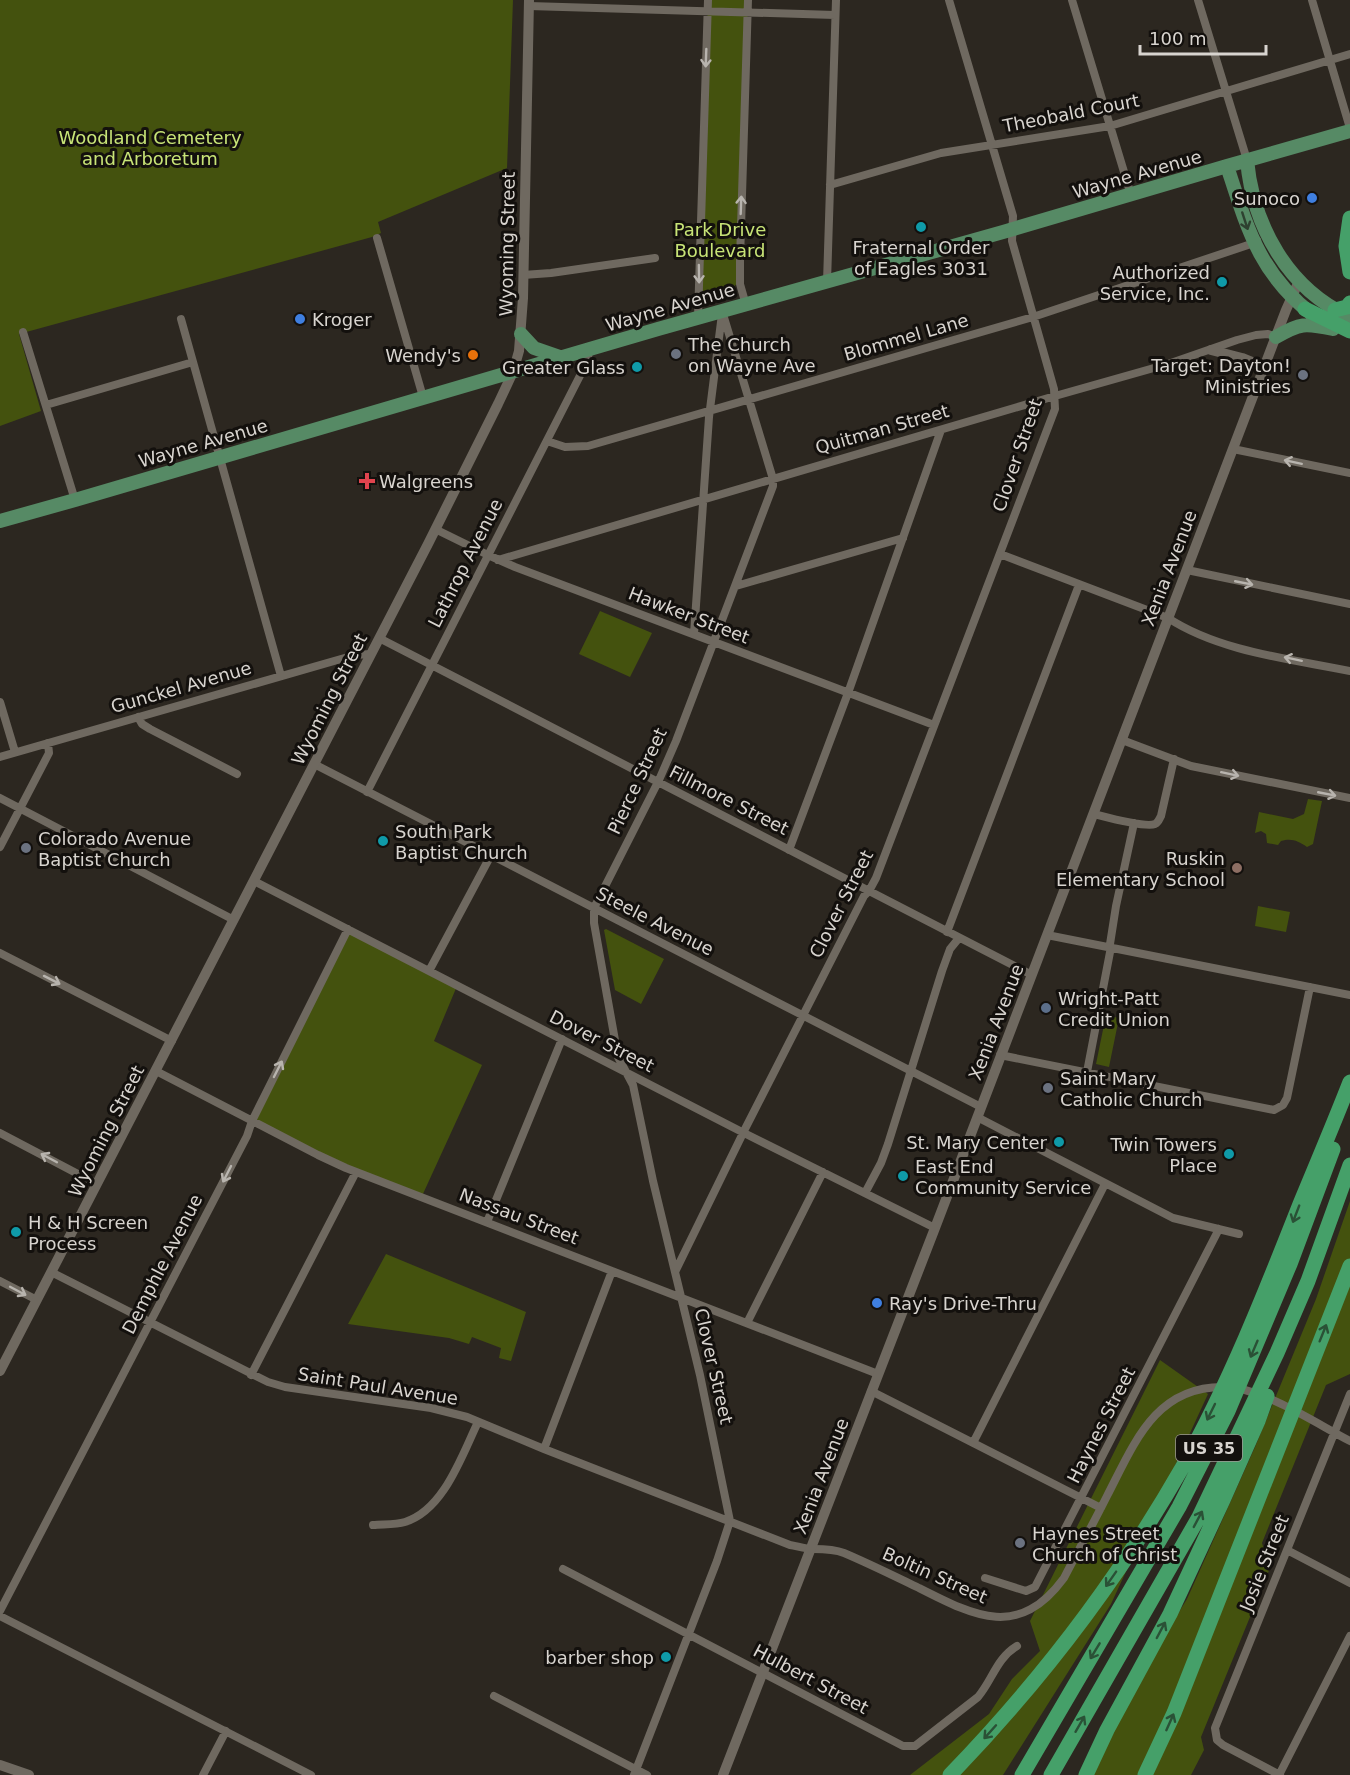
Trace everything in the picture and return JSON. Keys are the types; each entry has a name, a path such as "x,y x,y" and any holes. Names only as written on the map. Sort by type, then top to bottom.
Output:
{"highway":[{"path":"1350,218 1346,246 1350,272"},
{"path":"1335,310 1347,307 1350,303"},
{"path":"1305,309 1350,331"},
{"path":"950,1775 1026,1692 1070,1638 1122,1563 1182,1467 1266,1293 1350,1082"},
{"name":"US 35","path":"1022,1775 1179,1507 1228,1411 1294,1254 1350,1098"},
{"name":"US 35","path":"1050,1775 1198,1518 1277,1353 1308,1281 1350,1165"},
{"path":"1145,1775 1174,1713 1350,1266"},
{"path":"1086,1775 1107,1730 1170,1614 1223,1500 1258,1421 1308,1281"}],"main road":[{"name":"Wayne Avenue","path":"0,521 1350,130"},
{"path":"1247,160 1248,178 1266,231 1277,254 1312,293 1335,310 1350,317"},
{"path":"1227,166 1247,229 1270,272 1305,309 1350,339"},
{"path":"1276,337 1300,324 1333,329"},
{"path":"520,334 534,348 560,357"}],"street":[{"path":"698,318 708,0"},
{"path":"746,305 740,284 740,260 748,0"},
{"path":"826,282 836,0"},
{"name":"Clover Street","path":"635,1772 717,1561 730,1521 700,1375 675,1272 802,1015 864,896 876,878 1055,409 1055,396 1012,241 1013,216 949,0"},
{"path":"1072,0 1131,195"},
{"path":"1198,0 1247,160"},
{"path":"1312,0 1350,130"},
{"path":"529,3 835,15"},
{"name":"Wyoming Street","path":"0,1371 472,458 513,372 519,351 523,275 529,3"},
{"name":"Theobald Court","path":"830,185 941,153 1110,126 1350,54"},
{"name":"Blommel Lane","path":"547,441 565,447 588,446 1033,317 1254,243 1266,231"},
{"path":"377,238 423,397"},
{"path":"523,275 655,258"},
{"name":"Xenia Avenue","path":"723,1775 1299,281"},
{"path":"694,634 710,411 722,311"},
{"name":"Pierce Street","path":"594,908 658,782 676,741 773,486 722,311"},
{"path":"181,319 280,676"},
{"path":"23,332 75,500"},
{"name":"Quitman Street","path":"498,560 1168,364 1256,335 1268,334 1276,337"},
{"name":"Lathrop Avenue","path":"367,792 586,364 589,353 585,350"},
{"path":"1211,350 1242,358 1264,367"},
{"path":"46,405 193,362"},
{"path":"789,850 848,693 941,430"},
{"path":"1233,449 1350,473"},
{"name":"Hawker Street","path":"435,529 498,560 934,725"},
{"path":"736,586 903,538"},
{"path":"1000,554 1168,618 1233,646 1350,671"},
{"path":"1186,570 1350,604"},
{"path":"947,932 1080,585"},
{"name":"Fillmore Street","path":"379,638 1032,975"},
{"name":"Gunckel Avenue","path":"0,757 355,655 371,654"},
{"path":"0,702 15,752"},
{"path":"138,717 142,724 150,729 237,774"},
{"path":"1122,740 1191,766 1350,798"},
{"path":"0,847 49,753 48,743"},
{"path":"1094,814 1134,823 1153,824 1160,820 1174,759"},
{"name":"Steele Avenue","path":"314,764 912,1071 1105,1184 1173,1218 1239,1234"},
{"path":"0,798 234,920"},
{"path":"1087,1072 1111,947 1116,906 1134,823"},
{"path":"429,971 491,855"},
{"name":"Dover Street","path":"254,881 744,1133 935,1228"},
{"path":"594,908 594,923 618,1057 633,1085 675,1272"},
{"name":"Demphle Avenue","path":"0,1611 247,1136 252,1121 348,929"},
{"path":"1047,935 1347,994"},
{"path":"865,1193 881,1163 950,949 959,938"},
{"path":"0,953 171,1041"},
{"path":"1000,1055 1274,1110 1283,1105 1287,1098 1310,987"},
{"path":"487,1222 562,1039"},
{"name":"Nassau Street","path":"156,1071 318,1155 356,1172 878,1374"},
{"path":"0,1133 98,1184"},
{"path":"251,1375 356,1172"},
{"path":"747,1323 823,1172"},
{"path":"973,1443 1105,1184"},
{"name":"Haynes Street","path":"985,1578 1026,1591 1035,1587 1219,1229"},
{"path":"544,1449 612,1271"},
{"name":"Saint Paul Avenue","path":"51,1272 268,1383 431,1408 467,1417 790,1545 810,1549"},
{"path":"0,1281 37,1300"},
{"name":"Boltin Street","path":"810,1549 841,1551 948,1604 995,1618 1009,1617 1033,1609 1055,1590 1064,1578 1131,1449 1152,1417 1175,1399 1195,1390 1222,1386 1247,1390 1350,1441"},
{"path":"871,1391 1101,1508"},
{"name":"Josie Street","path":"1279,1775 1220,1743 1215,1734 1215,1728 1350,1394"},
{"path":"373,1525 404,1522 416,1517 438,1498 446,1489 478,1422"},
{"path":"1287,1550 1350,1582"},
{"name":"Hulbert Street","path":"563,1569 903,1746 915,1746 978,1697 984,1691 998,1663 1017,1646"},
{"path":"0,1616 311,1775"},
{"path":"1279,1775 1350,1636"},
{"path":"494,1696 635,1772 647,1775"},
{"path":"203,1775 226,1731"},
{"path":"0,1765 29,1775"}],"green space":[{"name":"Woodland Cemetery and Arboretum","path":"0,0 513,0 507,168 378,222 381,233 372,237 19,334 41,411 0,426"},
{"name":"Park Drive Boulevard","path":"708,0 748,0 740,284 735,285 736,293 733,295 704,302 704,294 699,290"},
{"path":"600,611 652,633 630,677 579,654"},
{"path":"1308,799 1322,801 1313,844 1307,847 1292,840 1281,841 1278,845 1267,843 1266,834 1261,831 1255,833 1259,812 1293,819 1304,814"},
{"path":"1258,906 1290,912 1286,932 1255,926"},
{"path":"348,929 457,986 434,1041 482,1065 422,1196 385,1182 252,1121"},
{"path":"604,930 664,959 641,1004 615,990"},
{"path":"1106,1015 1119,1018 1109,1067 1096,1064"},
{"path":"1350,1201 1350,1374 1326,1385 1262,1543 1270,1568 1201,1737 1204,1750 1191,1775 1078,1775 1187,1599 1255,1447 1316,1299"},
{"path":"386,1254 526,1312 511,1361 499,1358 501,1348 472,1337 469,1344 449,1338 348,1324"},
{"path":"1160,1360 1208,1394 1111,1604 1003,1775 910,1775 989,1714 1012,1679 1040,1651 1030,1621"}],"place":[{"name":"Sunoco","path":"1312,198"},
{"name":"Fraternal Order of Eagles 3031","path":"921,227"},
{"name":"Authorized Service, Inc.","path":"1222,282"},
{"name":"Kroger","path":"300,319"},
{"name":"The Church on Wayne Ave","path":"676,354"},
{"name":"Wendy's","path":"473,355"},
{"name":"Greater Glass","path":"637,367"},
{"name":"Target: Dayton! Ministries","path":"1303,375"},
{"name":"Walgreens","path":"367,481"},
{"name":"South Park Baptist Church","path":"383,841"},
{"name":"Colorado Avenue Baptist Church","path":"26,848"},
{"name":"Ruskin Elementary School","path":"1237,868"},
{"name":"Wright-Patt Credit Union","path":"1046,1008"},
{"name":"Saint Mary Catholic Church","path":"1048,1088"},
{"name":"St. Mary Center","path":"1059,1142"},
{"name":"Twin Towers Place","path":"1229,1154"},
{"name":"East End Community Service","path":"903,1176"},
{"name":"H & H Screen Process","path":"16,1232"},
{"name":"Ray's Drive-Thru","path":"877,1303"},
{"name":"Haynes Street Church of Christ","path":"1020,1543"},
{"name":"barber shop","path":"666,1657"}]}
